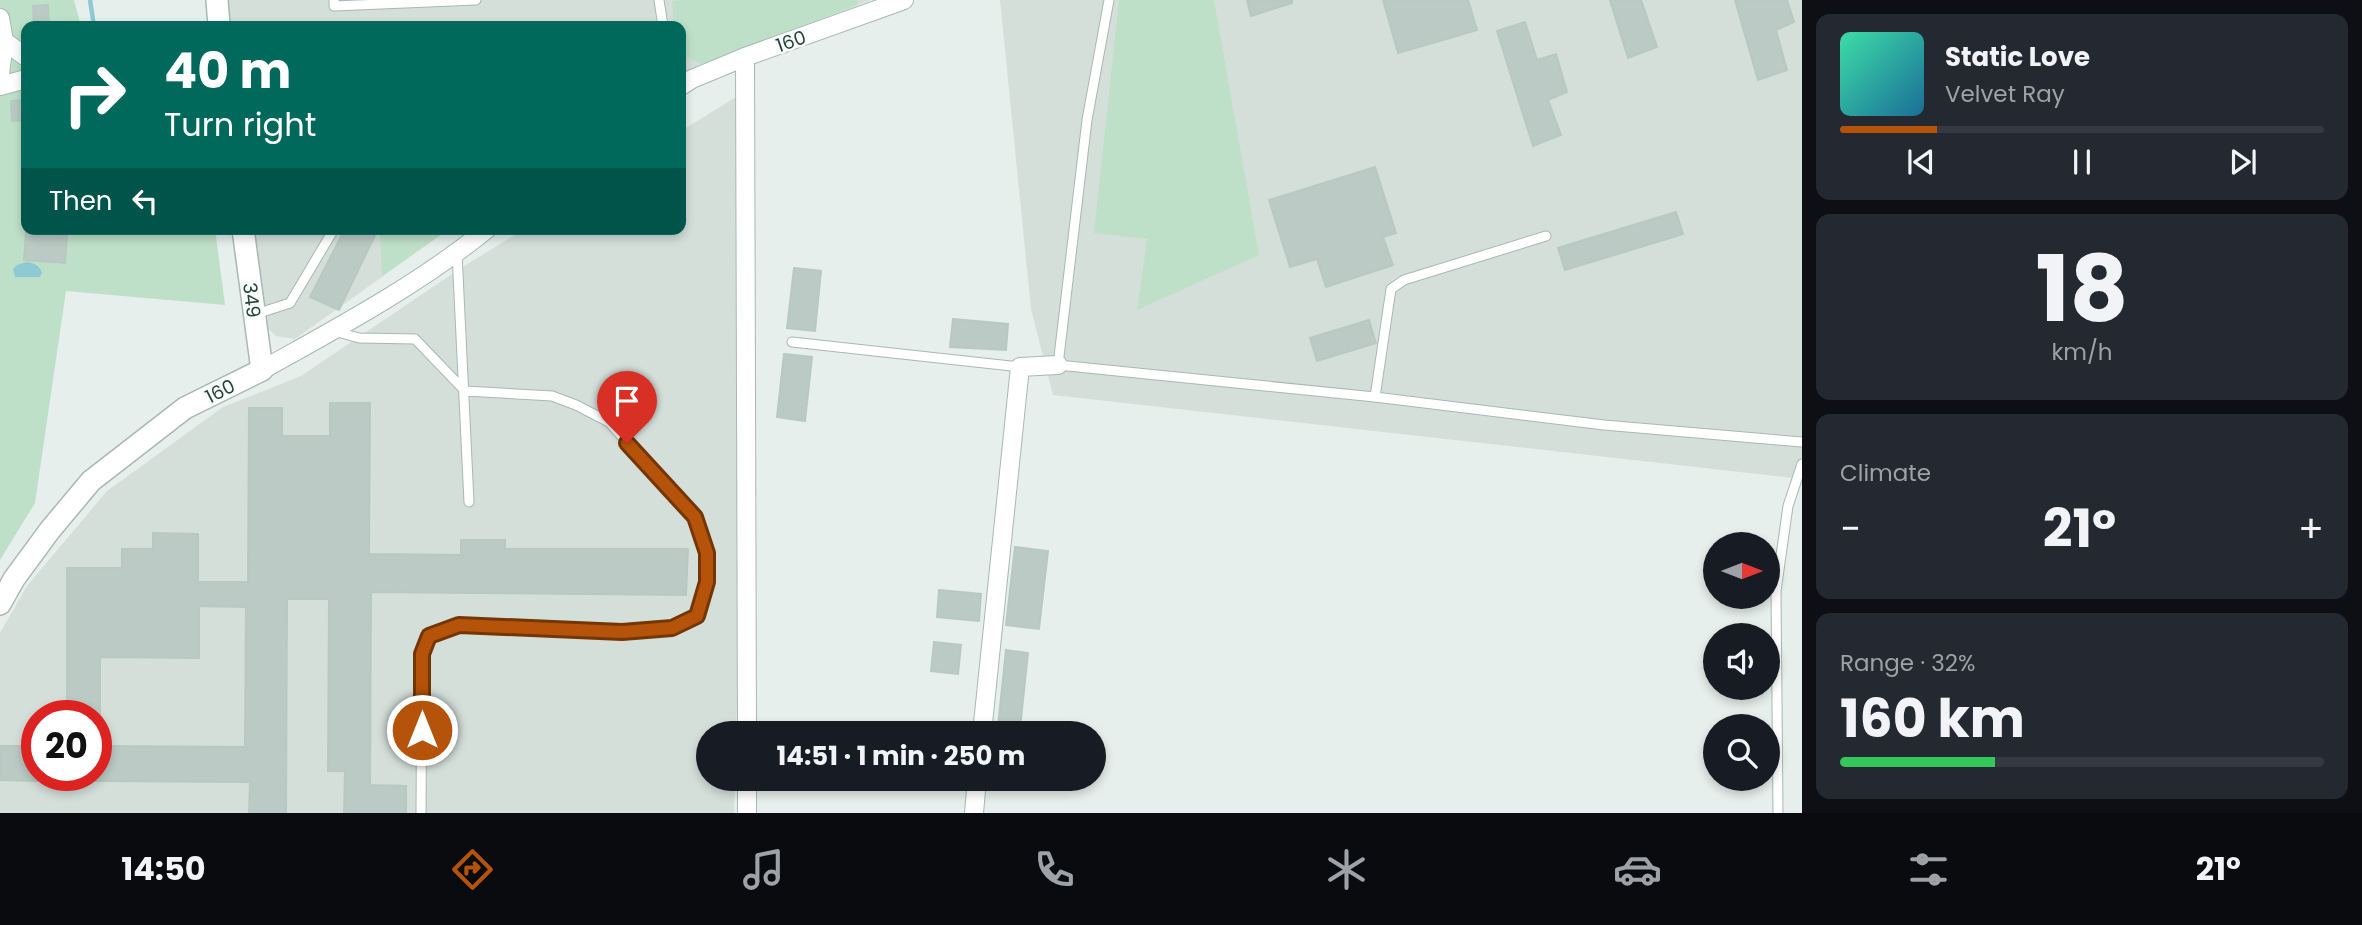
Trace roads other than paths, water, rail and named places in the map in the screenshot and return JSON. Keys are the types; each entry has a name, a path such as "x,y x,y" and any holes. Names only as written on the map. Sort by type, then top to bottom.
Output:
{"street":[{"path":"217,0 219,21"},
{"name":"160","path":"686,77 904,0"},
{"path":"0,18 4,41 0,74"},
{"path":"4,41 21,53"},
{"path":"745,57 747,721"},
{"path":"0,86 21,80"},
{"name":"349","path":"244,235 261,370"},
{"name":"160","path":"0,604 14,579 50,530 91,481 186,408 332,331 457,253 480,235"},
{"path":"983,721 1020,366 1058,365"},
{"path":"747,791 747,813"},
{"path":"974,813 976,791"}],"lane":[{"path":"334,0 334,6 475,0"},
{"path":"659,0 662,21"},
{"path":"1109,0 1087,120 1058,365 1375,397 1604,425 1802,442"},
{"path":"254,314 290,303 330,235"},
{"path":"1375,397 1391,289 1404,280 1546,236"},
{"path":"457,253 469,502"},
{"path":"332,331 359,338 415,339 465,391 552,396 608,422 695,517 707,553 707,582 697,616 672,628 622,632 459,625 429,636 422,654 421,813"},
{"path":"792,342 1020,366"},
{"path":"1778,813 1776,591 1788,506 1802,464"}],"water":[{"path":"27,262 40,268 40,277 15,277 13,269"}],"waterway":[{"path":"90,0 93,21"}]}
